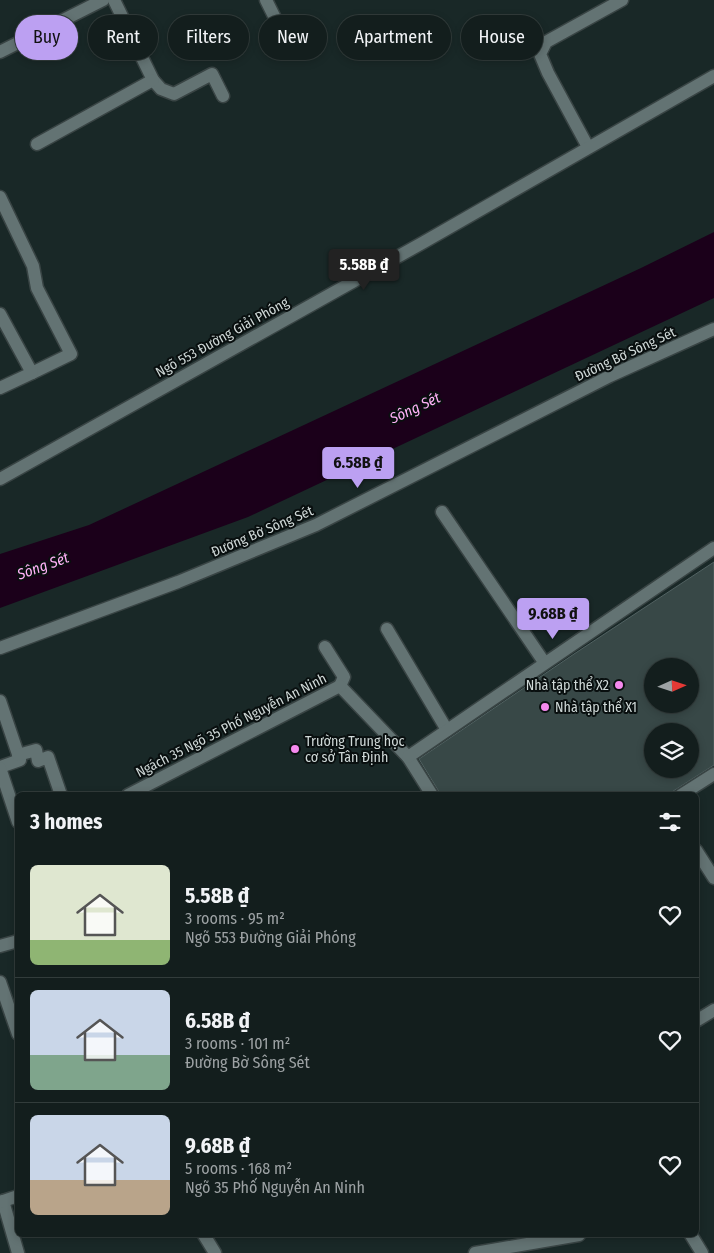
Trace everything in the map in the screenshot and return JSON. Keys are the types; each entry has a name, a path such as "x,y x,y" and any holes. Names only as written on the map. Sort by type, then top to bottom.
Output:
{"street":[{"path":"0,52 103,0"},
{"path":"114,0 154,80 161,89 174,94 212,74 223,96"},
{"path":"266,0 274,15"},
{"path":"588,146 548,73 540,54 546,42 622,0"},
{"name":"Ngõ 553 Đường Giải Phóng","path":"0,480 424,242 588,146 714,76"},
{"path":"37,144 154,80"},
{"path":"0,197 33,266 37,288 70,354 0,388"},
{"path":"0,314 32,373"},
{"name":"Đường Bờ Sông Sét","path":"0,648 178,582 316,525 610,376 714,329"},
{"path":"442,512 544,662"},
{"path":"408,757 544,662 714,548"},
{"path":"386,629 447,730"},
{"path":"325,647 344,677 340,686"},
{"name":"Ngách 35 Ngõ 35 Phố Nguyễn An Ninh","path":"134,792 340,686 408,757 430,792"},
{"path":"0,700 20,760 0,768 15,813"},
{"path":"18,755 36,750 38,761 48,757 60,792"},
{"path":"686,792 714,774"},
{"path":"699,855 714,878"},
{"path":"0,946 15,942"},
{"path":"0,982 15,1025"},
{"path":"699,1019 714,1010"},
{"path":"15,1197 1,1201 18,1253"},
{"path":"205,1237 215,1253"},
{"path":"475,1253 567,1237"},
{"path":"691,1237 702,1253"}],"water":[{"name":"Sông Sét","path":"714,232 714,298 248,517 0,608 0,554 89,525 641,268"}],"building":[{"path":"714,562 714,765 699,775 699,723 644,723 644,778 694,778 672,792 439,792 419,759"}],"place":[{"name":"Nhà tập thể X2","path":"619,685"},
{"name":"Nhà tập thể X1","path":"545,707"},
{"name":"Trường Trung học cơ sở Tân Định","path":"295,749"}]}
